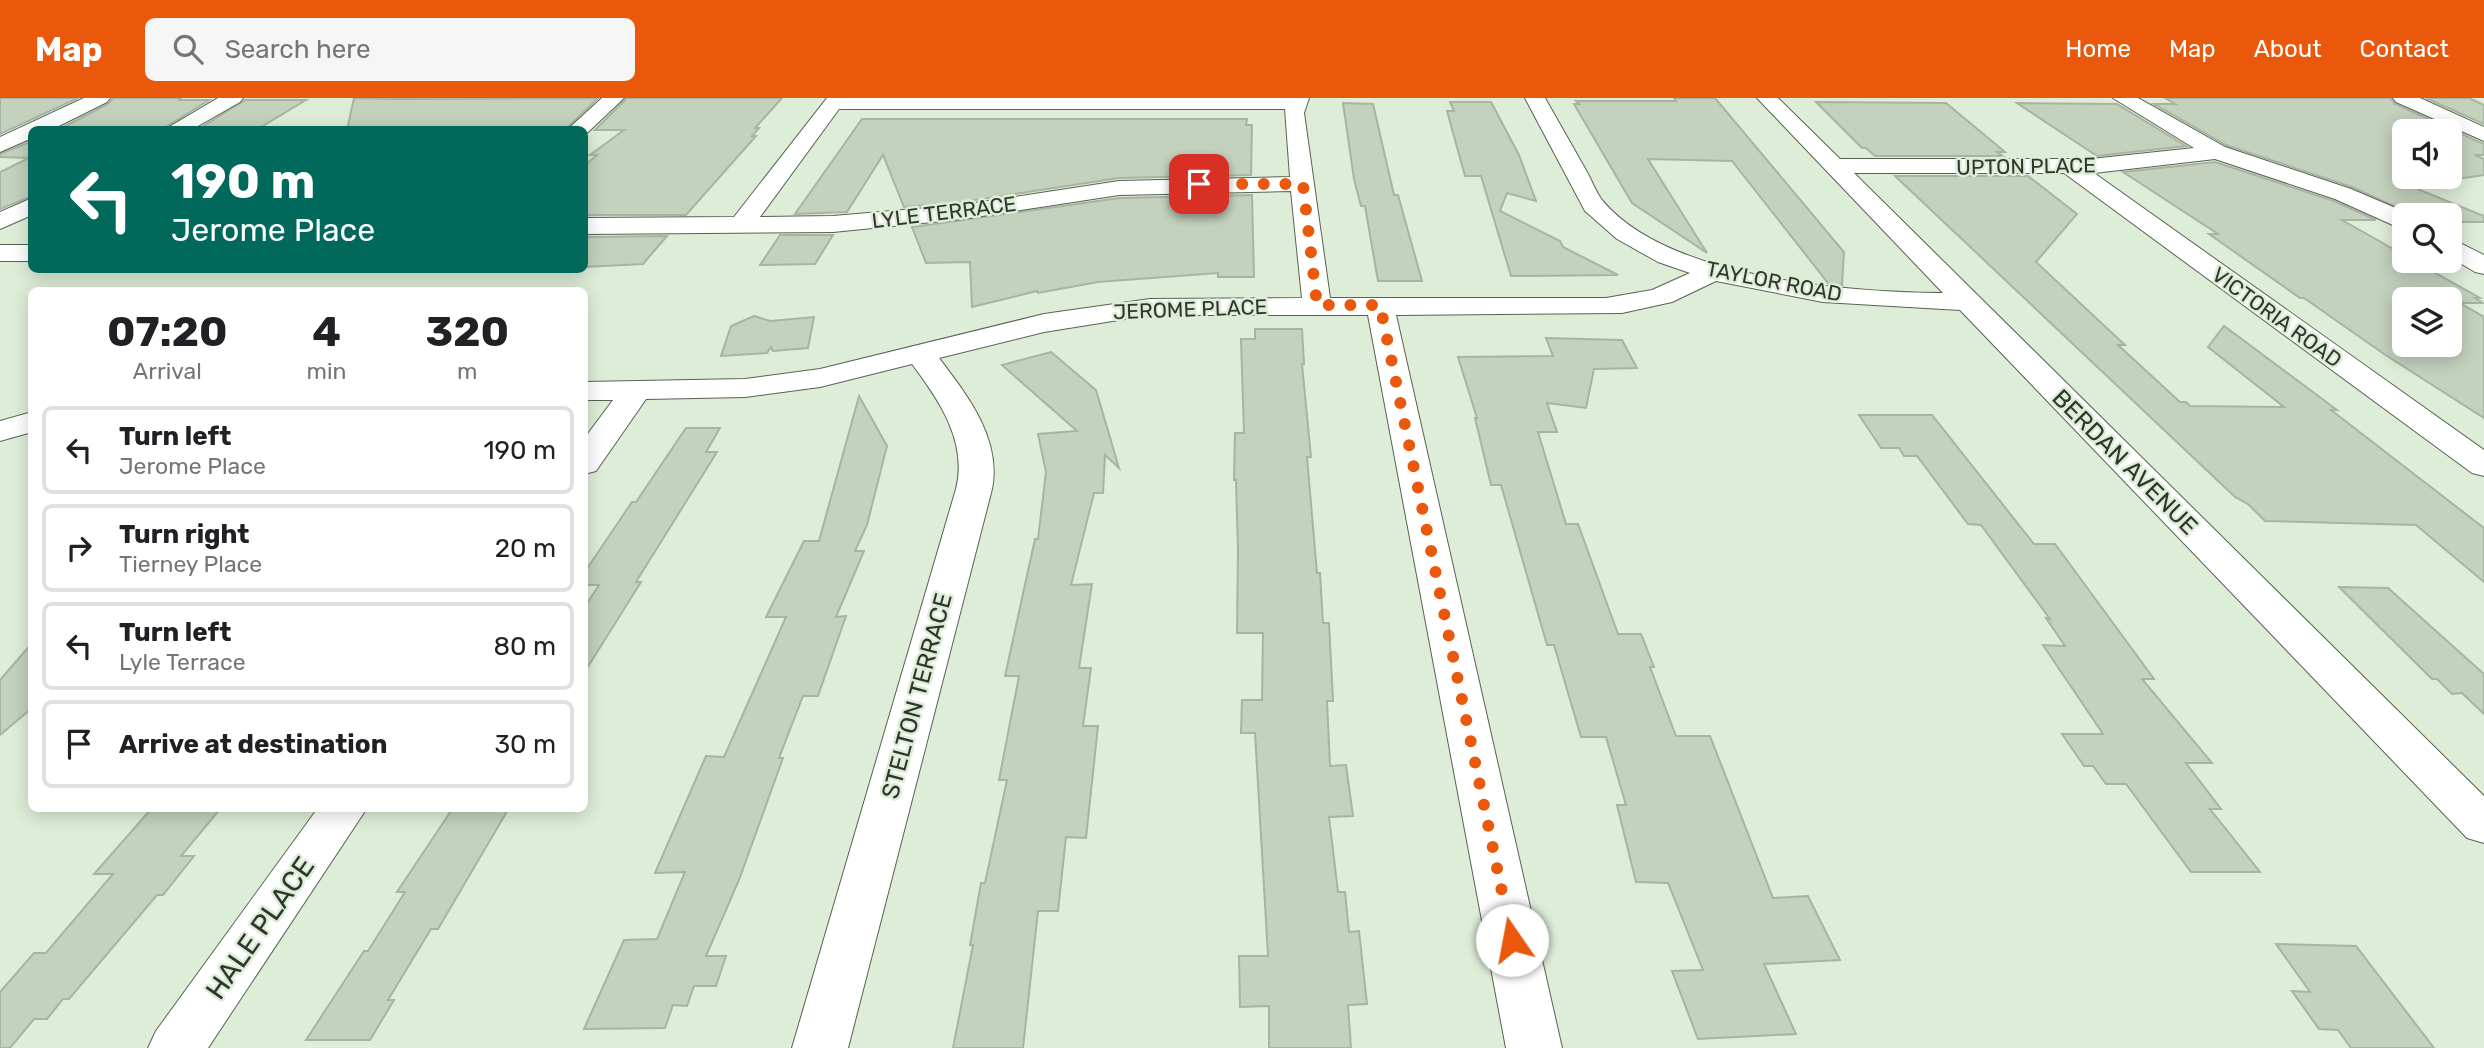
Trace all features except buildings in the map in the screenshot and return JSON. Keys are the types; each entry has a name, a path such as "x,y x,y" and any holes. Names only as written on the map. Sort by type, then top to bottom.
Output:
{"street":[{"path":"40,126 100,98"},
{"path":"181,126 233,98"},
{"path":"582,126 614,98"},
{"name":"TAYLOR ROAD","path":"1535,98 1593,204 1612,224 1662,253 1713,271 1798,289 1894,302 1968,302"},
{"name":"BERDAN AVENUE","path":"1767,98 2484,825"},
{"path":"2123,98 2217,152 2343,194 2392,216"},
{"path":"2403,98 2484,135"},
{"path":"741,225 835,101 1298,100 1294,113 1317,305"},
{"path":"0,145 28,132"},
{"name":"UPTON PLACE","path":"1834,166 2071,167 2217,152"},
{"name":"VICTORIA ROAD","path":"2071,167 2484,466"},
{"name":"LYLE TERRACE","path":"588,226 833,224 918,218 1119,188 1303,184"},
{"path":"0,222 28,207"},
{"path":"2462,243 2484,241"},
{"path":"2462,251 2484,265"},
{"path":"0,253 28,253"},
{"name":"JEROME PLACE","path":"588,391 745,388 820,378 1044,323 1150,307 1606,306 1635,303 1676,293 1713,271"},
{"path":"1380,305 1534,1048"},
{"name":"STELTON TERRACE","path":"820,1048 968,513 977,466 968,428 950,395 920,354"},
{"path":"588,458 635,391"},
{"path":"0,431 28,423"},
{"name":"HALE PLACE","path":"176,1048 341,812"}],"route":[{"path":"1199,184 1303,184 1317,305 1380,305 1512,940"}]}
